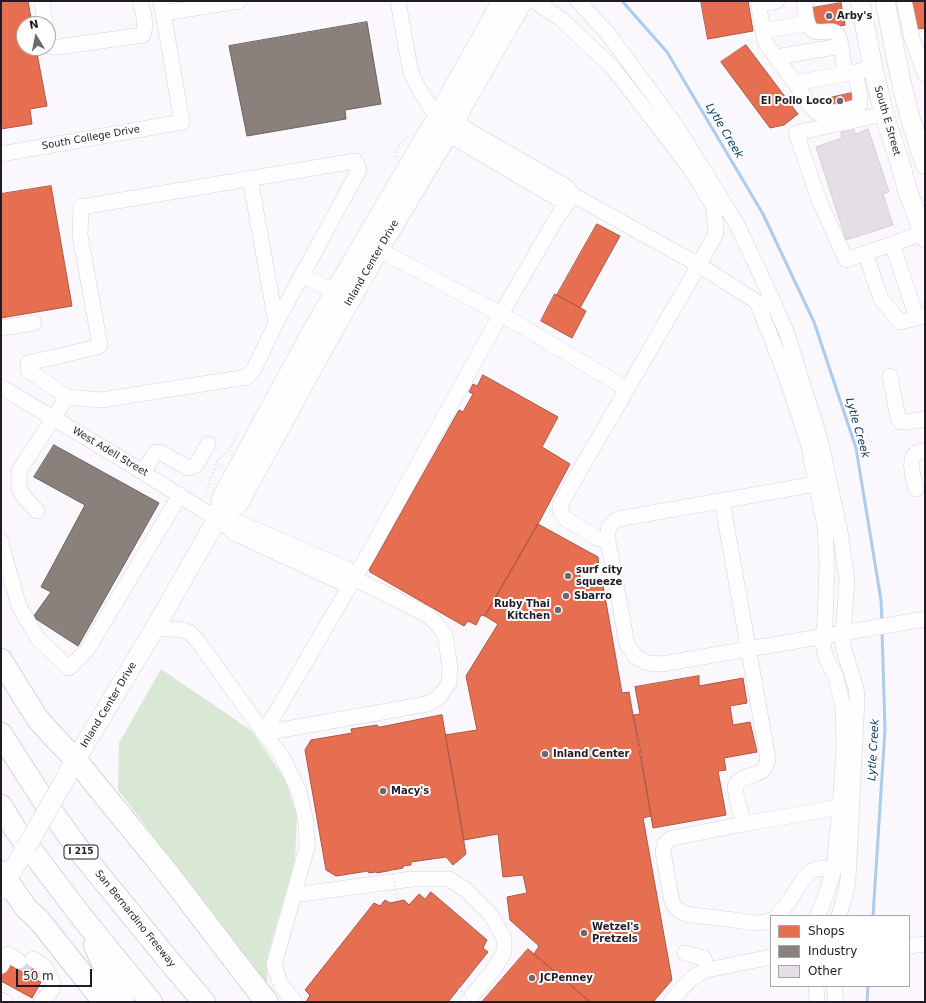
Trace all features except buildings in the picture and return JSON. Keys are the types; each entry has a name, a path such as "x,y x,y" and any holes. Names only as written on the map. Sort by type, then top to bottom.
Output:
{"highway":[{"path":"1,660 37,718 52,736 71,768 167,872 267,1002"},
{"name":"San Bernardino Freeway","path":"1,734 42,798 82,854 204,1002"},
{"path":"1,806 15,829 84,920 151,1002"},
{"path":"6,877 26,908 39,920 104,1002"},
{"path":"84,920 112,986 123,1002"}],"main road":[{"name":"Inland Center Drive","path":"343,296 437,117 502,1"},
{"name":"Inland Center Drive","path":"6,877 155,628 217,519 222,496 308,338 379,250 452,128 523,1"},
{"name":"South E Street","path":"860,1 858,71 884,114 907,189 924,236"},
{"path":"885,1 905,100 917,141 925,161"}],"street":[{"path":"42,1 44,16"},
{"path":"140,1 144,17 144,32"},
{"path":"56,47 142,35 164,14 216,3 239,1"},
{"path":"398,1 412,75 437,117 560,200 574,195 699,265 757,302 774,345 808,443 825,527 827,557 825,621 823,636 824,650 826,658 836,677 843,707 844,750 834,869 818,915"},
{"path":"534,1 560,18 613,68 691,169 714,208 716,233 561,503 560,511 566,519 597,538 608,541"},
{"path":"578,1 609,35 678,127 736,223 786,331 820,439 840,531 847,580 846,633 843,647 856,688 857,700 848,880 838,915"},
{"path":"777,1 758,3 765,42 810,106 816,112 821,114 857,107 860,104 858,71 841,46 838,35 834,32 816,31 810,28 807,22 804,1"},
{"path":"904,1 919,38 925,74"},
{"name":"South College Drive","path":"1,154 182,122 164,14"},
{"path":"763,31 802,24"},
{"path":"776,57 841,46"},
{"path":"795,83 858,71"},
{"path":"884,114 796,133 819,200 846,260 892,244 924,236"},
{"path":"355,161 359,170 302,275 276,323 254,369 246,377 101,400 67,397 28,370 28,362 98,347 100,345 80,235 81,207 355,161"},
{"path":"901,166 925,161"},
{"path":"250,178 276,323"},
{"path":"264,733 355,579 501,314 556,219 574,195"},
{"path":"865,253 882,299 900,322 921,317 892,244"},
{"path":"379,250 501,314 627,389"},
{"path":"302,275 343,296"},
{"path":"1,328 34,323"},
{"path":"890,376 898,418 901,422 925,419"},
{"name":"West Adell Street","path":"1,387 143,472 217,519"},
{"path":"38,511 24,497 19,488 19,471 67,397"},
{"path":"143,472 157,452 162,453 188,468 194,466 197,464 208,444"},
{"path":"916,489 911,464 913,457 918,452 925,451"},
{"path":"816,484 618,519 611,524 608,529 608,541 627,644 635,656 647,663 661,664 920,620"},
{"path":"1,542 19,606 38,639 69,668 87,650 180,496"},
{"path":"722,501 768,759 763,770 758,774 744,778 738,782 735,787 738,805 744,824"},
{"path":"217,519 240,523 347,569 355,579 429,616 445,635 450,667 449,683 439,697 427,704 264,733"},
{"path":"155,628 184,630 190,633 197,640 283,758 300,794 306,822 307,847 274,965 281,985 295,1002"},
{"path":"770,920 753,923 686,914 677,909 672,902 663,852 664,845 667,841 681,836 839,807"},
{"path":"778,915 804,878 811,872 826,868 834,869"},
{"path":"294,895 412,879 449,879 466,890 490,915 504,938 504,952 495,968 467,1002"},
{"path":"910,946 925,944"},
{"path":"685,953 704,958 707,970"},
{"path":"1,966 8,954 35,967 53,983 52,990 41,1002"},
{"path":"670,1002 692,977 699,972 770,957"},
{"path":"816,987 817,1002"},
{"path":"834,987 836,1002"},
{"path":"1,1000 5,1002"}],"path":[{"path":"392,870 398,900"},
{"path":"459,988 470,1002"}],"green space":[{"path":"161,669 252,731 285,779 297,816 295,861 268,954 267,984 118,790 119,743"}],"waterway":[{"name":"Lytle Creek","path":"622,1 667,52 763,214 814,322 856,448 881,600 882,622"},
{"name":"Lytle Creek","path":"873,915 885,729 882,631"},
{"name":"Lytle Creek","path":"867,1002 868,987"}],"tunnel":[{"path":"19,961 40,972"}],"place":[{"name":"Arby's","path":"829,16"},
{"name":"El Pollo Loco","path":"840,101"},
{"name":"surf city squeeze","path":"568,576"},
{"name":"Sbarro","path":"566,596"},
{"name":"Ruby Thai Kitchen","path":"558,610"},
{"name":"Inland Center","path":"545,754"},
{"name":"Macy's","path":"383,791"},
{"name":"Wetzel's Pretzels","path":"584,933"},
{"name":"JCPenney","path":"532,978"}]}
